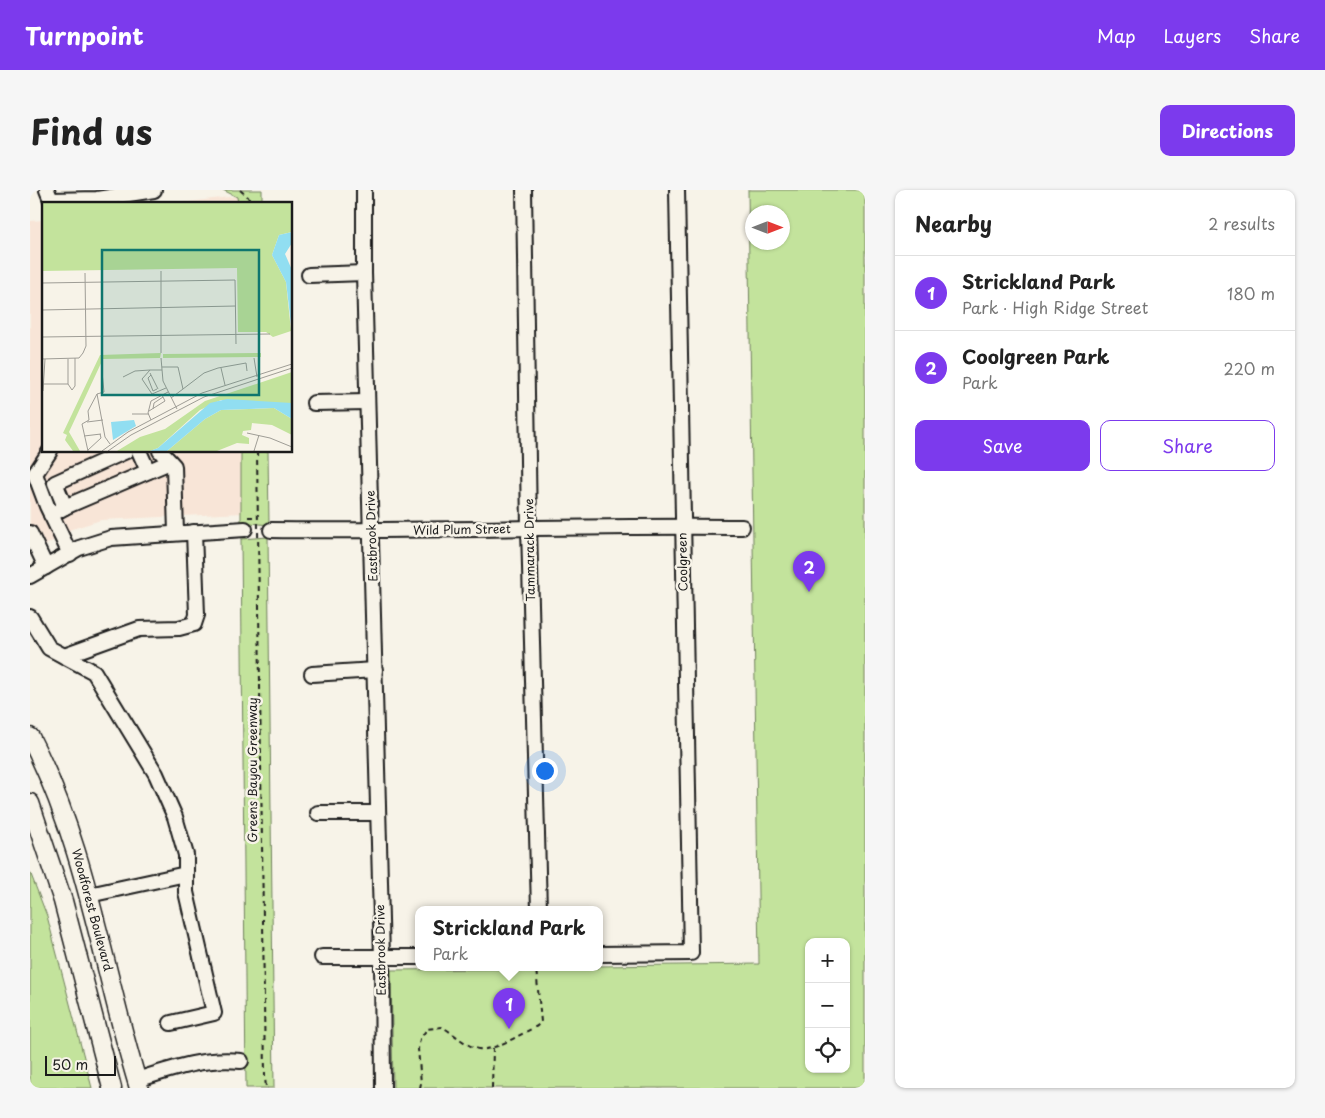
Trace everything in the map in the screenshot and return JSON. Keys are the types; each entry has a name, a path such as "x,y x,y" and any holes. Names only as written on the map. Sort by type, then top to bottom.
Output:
{"main road":[{"name":"Woodforest Boulevard","path":"30,737 45,766 77,852 138,1084"},
{"name":"Woodforest Boulevard","path":"30,803 63,901 112,1088"},
{"path":"63,901 89,896"}],"street":[{"path":"47,190 51,200 154,190"},
{"name":"Eastbrook Drive","path":"364,190 364,273 382,958 383,1088"},
{"name":"Tammarack Drive","path":"524,190 529,528 538,906"},
{"name":"Coolgreen","path":"603,954 690,953 677,190"},
{"path":"309,275 364,273"},
{"path":"314,403 367,402"},
{"path":"49,452 35,474 70,554"},
{"path":"65,507 55,483 124,452"},
{"path":"139,452 148,471"},
{"path":"161,452 172,460 176,533"},
{"path":"52,515 65,507 172,460"},
{"name":"Wild Plum Street","path":"30,576 79,548 111,538 176,533 258,529 372,531 682,526 742,527"},
{"path":"64,656 139,629 179,628 194,624 197,615 194,532"},
{"path":"30,534 46,567"},
{"path":"30,617 49,648 94,672 156,774 175,817 186,855 186,892 214,1013 171,1023"},
{"path":"312,674 375,670"},
{"path":"318,813 378,813"},
{"path":"89,896 186,874"},
{"path":"322,957 415,957"},
{"path":"138,1084 198,1062 214,1060 241,1061"}],"path":[{"path":"240,190 248,197 250,202"},
{"name":"Greens Bayou Greenway","path":"257,452 265,1077 266,1088 268,1088"},
{"path":"420,1088 418,1049 420,1039 427,1029 442,1027 480,1050 493,1048 537,1026 541,1022 536,971"},
{"path":"492,1088 493,1048"}],"shaded area":[{"path":"237,196 237,202 188,202"},
{"path":"42,220 42,452 242,452 243,513 101,520 72,529 30,555 30,221"}],"green space":[{"path":"223,190 262,190 262,202 238,202 237,197"},
{"path":"748,190 865,190 865,1088 393,1088 391,970 603,971 603,966 759,964 749,250 790,250 790,205 748,205"},
{"path":"241,452 268,452 269,525 241,522"},
{"path":"268,537 274,1088 246,1088 241,539"},
{"path":"30,872 47,916 92,1088 30,1088"}],"place":[{"name":"Coolgreen Park","path":"809,592"},
{"name":"Strickland Park","path":"509,1029"}]}
